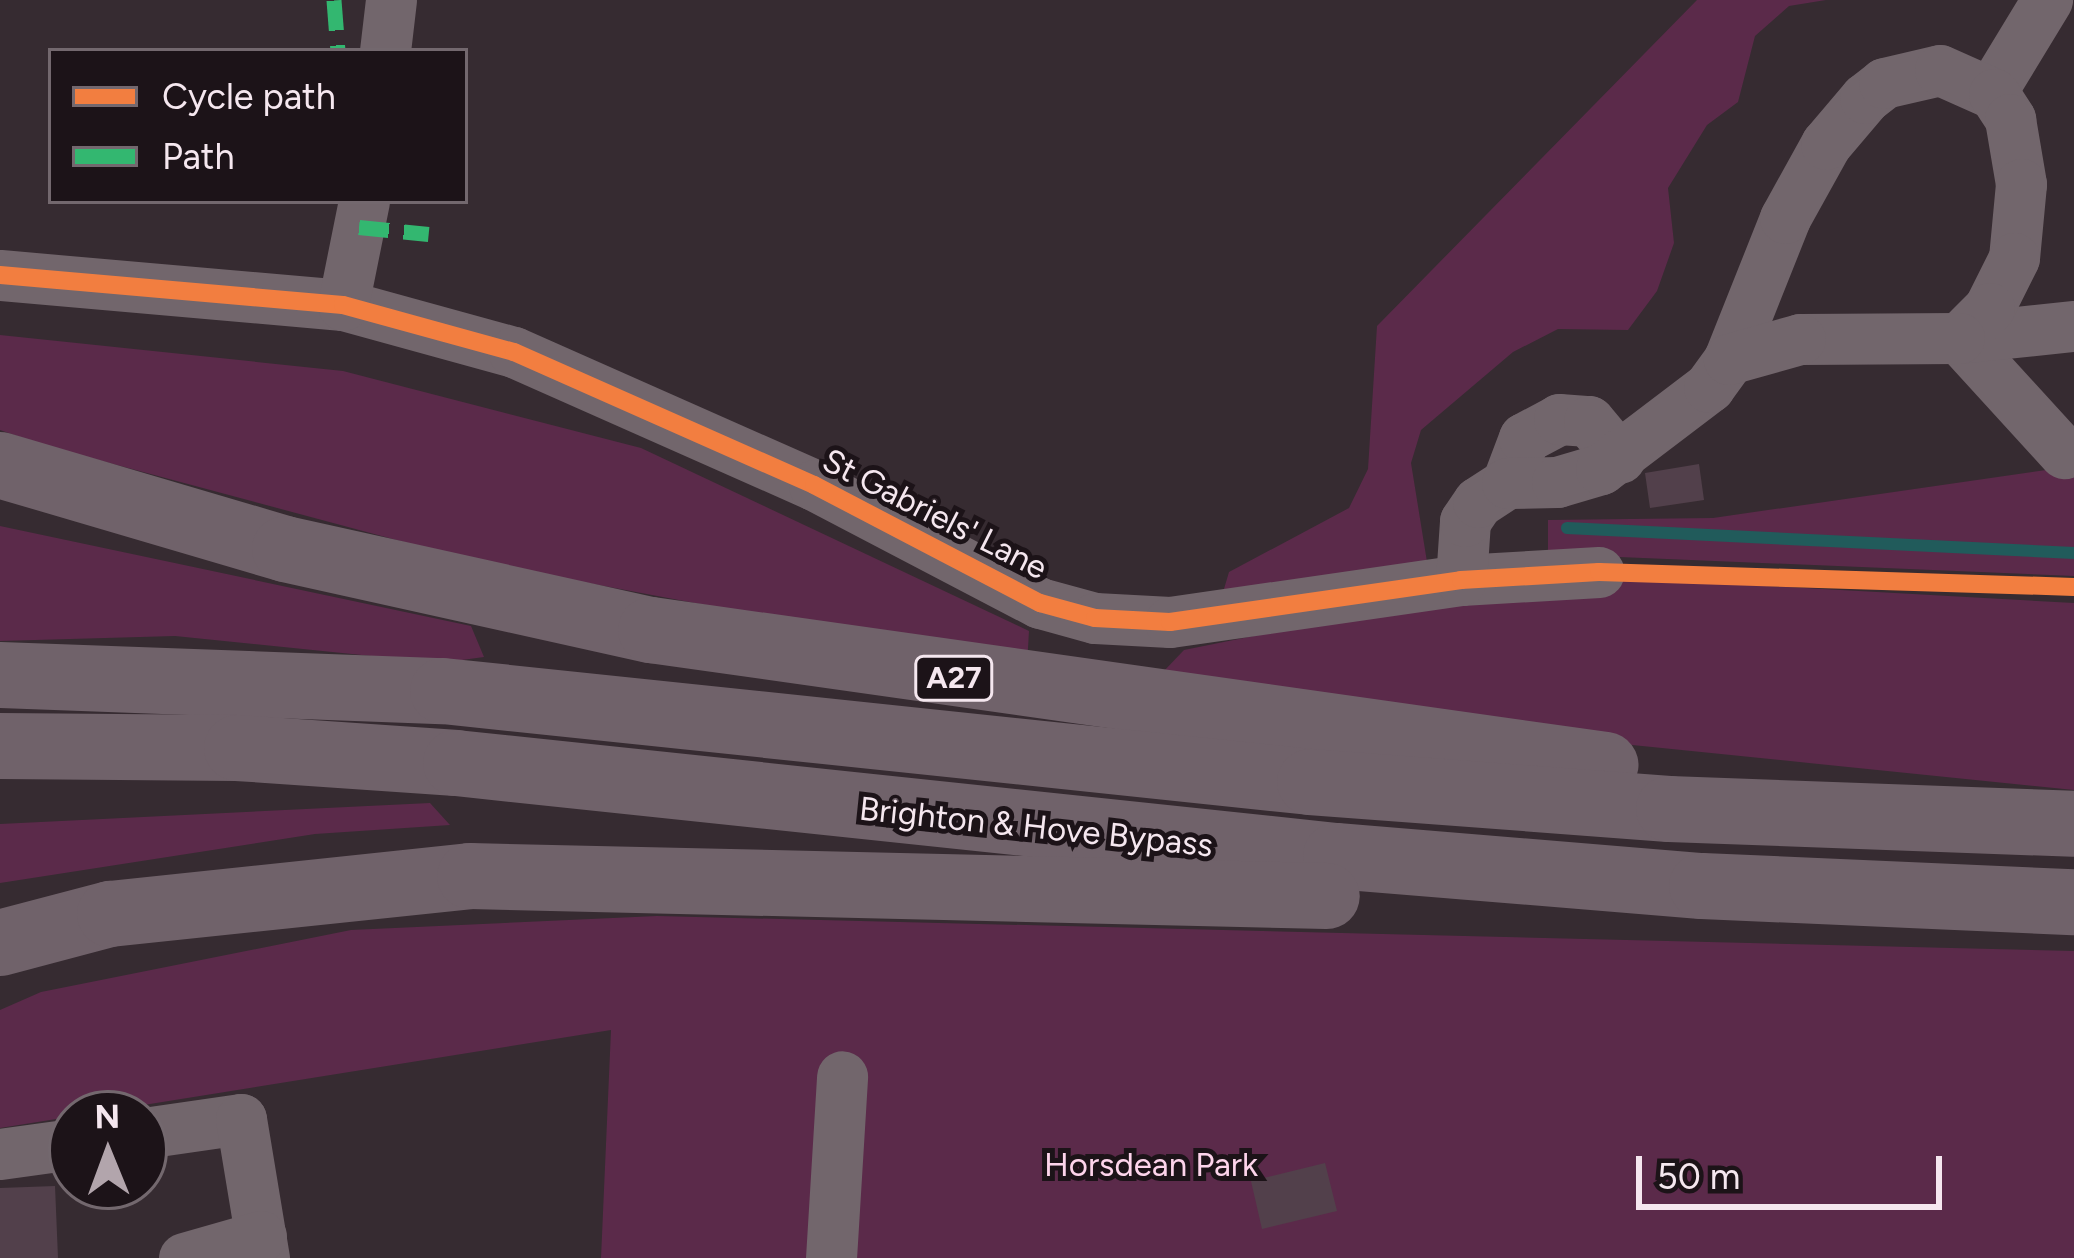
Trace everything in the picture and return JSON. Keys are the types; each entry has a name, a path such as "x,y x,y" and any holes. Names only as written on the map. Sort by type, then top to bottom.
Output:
{"highway":[{"name":"A27","path":"0,465 240,537 650,630 1923,817"},
{"name":"A27","path":"0,675 442,691 1310,782 1669,809 2074,824"},
{"name":"Brighton & Hove Bypass","path":"0,746 237,748 456,763 1034,827 1702,886 2074,902"},
{"path":"0,944 132,911 470,876 1339,897 1702,886"}],"street":[{"path":"385,48 391,0"},
{"path":"1991,92 2047,0"},
{"path":"1461,580 1467,513 1507,483 1557,482 1620,458 1708,387 1729,359 1785,218 1826,144 1884,83 1940,70 1991,92 2014,136 2021,184 2016,246 2005,284 1959,338"},
{"path":"343,305 363,204"},
{"name":"St Gabriels' Lane","path":"0,274 343,305 531,359 814,484 1040,604 1095,618 1217,617 1461,580 1599,572"},
{"path":"1729,359 1800,339 1959,338 2074,326"},
{"path":"1959,338 2064,453"},
{"path":"831,1258 842,1076"},
{"path":"168,1130 242,1119 262,1247 184,1258"},
{"path":"0,1154 48,1147"}],"green space":[{"path":"1697,0 1826,0 1789,6 1755,36 1738,102 1707,125 1668,188 1674,243 1657,291 1628,330 1558,329 1513,352 1421,430 1411,463 1428,568 1221,599 1229,572 1349,508 1368,469 1377,326"},
{"path":"0,335 343,371 641,448 1029,631 1027,665 486,564 46,446 0,430"},
{"path":"2074,466 2074,576 1548,554 1548,520 1713,518"},
{"path":"0,526 471,626 484,657 440,663 175,636 0,641"},
{"path":"1623,578 2074,603 2074,790 1141,695 1184,650 1408,605"},
{"path":"430,803 450,825 315,834 0,883 0,824"},
{"name":"Horsdean Park","path":"657,916 2074,951 2074,1258 601,1258 611,1030 168,1101 168,1090 48,1090 48,1120 0,1128 0,1010 41,992 351,930"}],"building":[{"path":"1699,464 1704,500 1650,508 1645,473"},
{"path":"1325,1163 1337,1211 1262,1229 1251,1181"},
{"path":"48,1186 48,1210 56,1210 58,1258 0,1258 0,1188"}],"waterway":[{"path":"1567,528 2074,553"}],"marked path":[{"path":"334,0 338,48"},
{"path":"359,227 429,234"}],"cycle path":[{"path":"0,275 343,305 514,352 814,485 1040,603 1095,618 1170,622 1461,580 1599,572 2074,587"}]}
